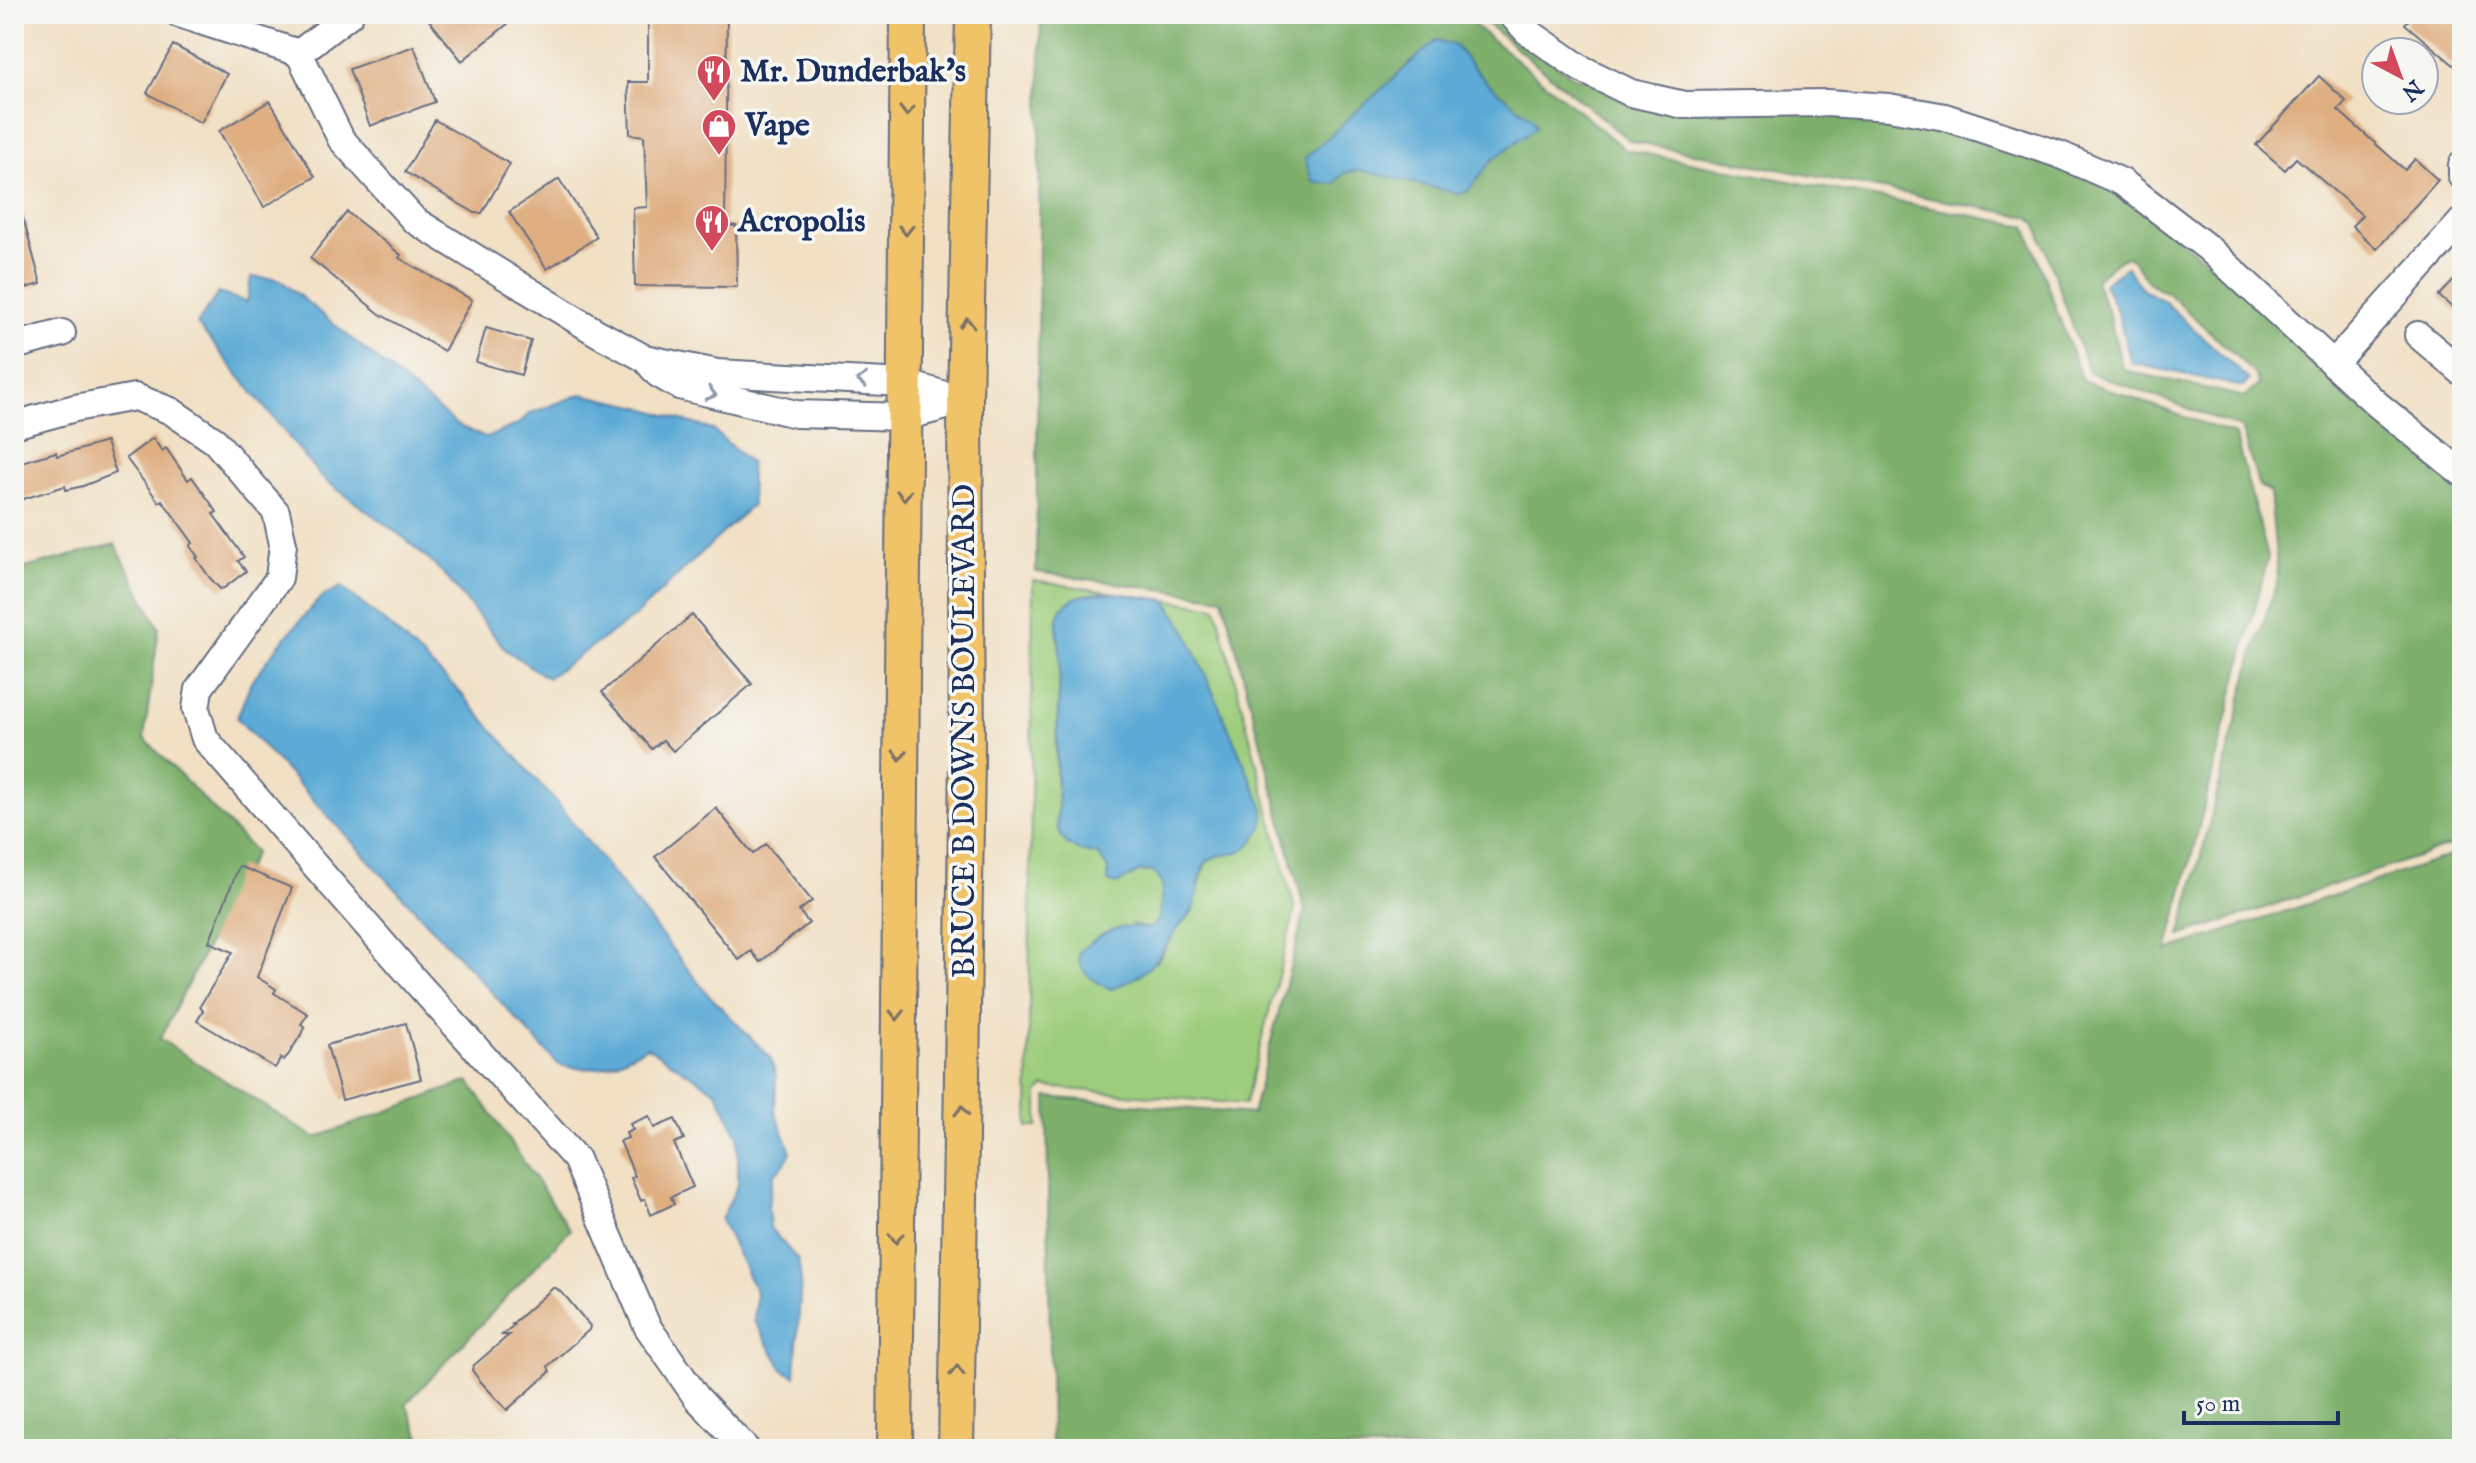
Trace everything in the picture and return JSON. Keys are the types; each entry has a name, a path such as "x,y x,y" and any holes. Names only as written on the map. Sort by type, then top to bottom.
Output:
{"main road":[{"name":"BRUCE B DOWNS BOULEVARD","path":"895,1449 908,14"},
{"name":"BRUCE B DOWNS BOULEVARD","path":"956,1449 967,760 965,401 973,14"}],"street":[{"path":"179,14 299,53 341,139 414,220 596,332 644,358 717,373 905,383 965,401"},
{"path":"299,53 350,14"},
{"path":"1511,14 1527,31 1580,68 1631,93 1684,105 1827,103 1889,107 1945,117 2058,154 2122,182 2208,248 2417,439 2462,473"},
{"path":"2462,165 2462,177"},
{"path":"2333,364 2462,221"},
{"path":"14,346 62,333"},
{"path":"2418,335 2462,372"},
{"path":"644,358 658,374 679,386 796,414 905,417 965,401"},
{"path":"14,425 75,408 135,397 171,411 215,441 276,512 283,544 279,578 199,689 196,709 205,739 418,984 576,1159 647,1326 697,1398 746,1449"}],"green space":[{"path":"1041,14 1461,14 1626,150 2026,226 2082,380 2235,435 2268,557 2167,951 2462,852 2462,1449 1051,1449 1047,1097 1252,1114 1305,911 1223,598 1036,572"},
{"path":"1475,14 1496,14 1522,41 1574,77 1944,128 2055,165 2117,192 2201,256 2462,485 2462,842 2180,936 2255,648 2278,579 2270,492 2259,486 2241,428 2089,372 2036,223 2030,217 1630,141","holes":["2120,259 2132,259 2149,283 2169,294 2255,374 2258,385 2245,397 2127,371 2122,367 2109,315 2095,280"]},
{"path":"115,544 159,628 144,738 255,852 160,1039 315,1138 469,1081 570,1230 406,1404 425,1449 14,1449 14,571"},
{"path":"1033,580 1115,593 1075,598 1064,606 1058,618 1057,823 1062,838 1070,846 1099,855 1118,884 1140,871 1154,872 1163,884 1159,920 1149,929 1132,924 1157,962 1180,925 1193,911 1205,864 1217,855 1238,852 1171,606 1165,600 1216,607 1295,910 1245,1104 1044,1087 1038,1093 1038,1127 1028,1127"}],"water":[{"path":"1436,40 1454,45 1486,82 1533,119 1536,127 1491,161 1468,191 1460,194 1361,170 1344,173 1334,184 1312,181 1305,158"},
{"path":"2126,267 2143,290 2163,300 2249,380 2243,387 2131,363 2118,313 2104,283"},
{"path":"251,277 279,279 457,425 486,438 518,424 530,413 582,394 641,407 713,430 750,463 752,505 633,618 547,678 506,650 444,574 408,541 322,478 197,324 218,293 247,302"},
{"path":"341,587 386,623 459,691 561,808 706,992 770,1057 776,1076 775,1111 791,1152 784,1165 774,1174 768,1206 770,1228 798,1260 801,1280 795,1376 784,1371 754,1321 756,1292 721,1220 738,1184 738,1136 717,1092 647,1047 596,1068 559,1065 237,718 251,682 283,640 321,597"},
{"path":"1115,593 1165,600 1185,628 1264,809 1264,816 1258,836 1248,846 1207,862 1192,912 1151,966 1135,978 1111,989 1084,971 1079,952 1111,930 1129,927 1149,929 1159,920 1163,884 1154,872 1140,871 1118,884 1108,882 1108,869 1099,855 1070,846 1059,832 1060,654 1057,624 1060,612 1069,601 1088,595"}],"building":[{"path":"424,14 520,14 462,61"},
{"path":"648,14 727,14 725,225 736,226 737,287 635,286 633,208 647,207 644,136 630,134 628,82 648,82"},
{"path":"2414,14 2462,14 2462,72 2440,53 2440,36 2419,36 2405,24"},
{"path":"173,45 227,74 201,123 147,93"},
{"path":"414,46 435,102 370,126 349,69"},
{"path":"2319,76 2346,101 2338,110 2405,170 2415,159 2438,180 2377,249 2352,226 2362,215 2296,158 2285,170 2256,145"},
{"path":"270,101 315,177 264,207 219,131"},
{"path":"435,120 510,164 482,213 475,213 405,172"},
{"path":"559,179 597,237 547,269 509,212"},
{"path":"19,203 41,284 14,291 14,204"},
{"path":"347,212 401,255 399,258 472,300 444,351 380,314 310,258"},
{"path":"2462,272 2462,316 2439,296"},
{"path":"486,328 531,341 521,375 476,362"},
{"path":"153,438 162,451 166,448 188,480 192,477 217,512 213,514 244,557 238,561 246,571 224,588 220,589 210,578 190,546 193,543 126,458"},
{"path":"106,442 116,473 83,486 66,490 65,486 14,502 14,464"},
{"path":"692,615 752,684 673,751 663,740 652,749 602,692"},
{"path":"716,808 753,854 766,844 812,901 799,911 809,923 760,962 751,951 739,960 655,857"},
{"path":"239,866 292,888 257,977 276,989 274,993 308,1014 301,1024 305,1027 302,1033 289,1054 284,1060 281,1058 275,1068 197,1021 203,1011 200,1006 233,952 209,942"},
{"path":"406,1023 421,1079 342,1100 327,1045"},
{"path":"649,1116 654,1128 675,1119 684,1139 674,1143 693,1187 671,1197 674,1204 651,1215 631,1178 635,1176 620,1141 628,1138 626,1133 633,1130 630,1124"},
{"path":"553,1288 567,1298 590,1326 589,1330 548,1366 550,1372 507,1410 481,1382 472,1370 473,1366 509,1335 502,1335"}],"place":[{"name":"Mr. Dunderbak's","path":"714,103"},
{"name":"Vape","path":"719,157"},
{"name":"Acropolis","path":"712,253"}]}
